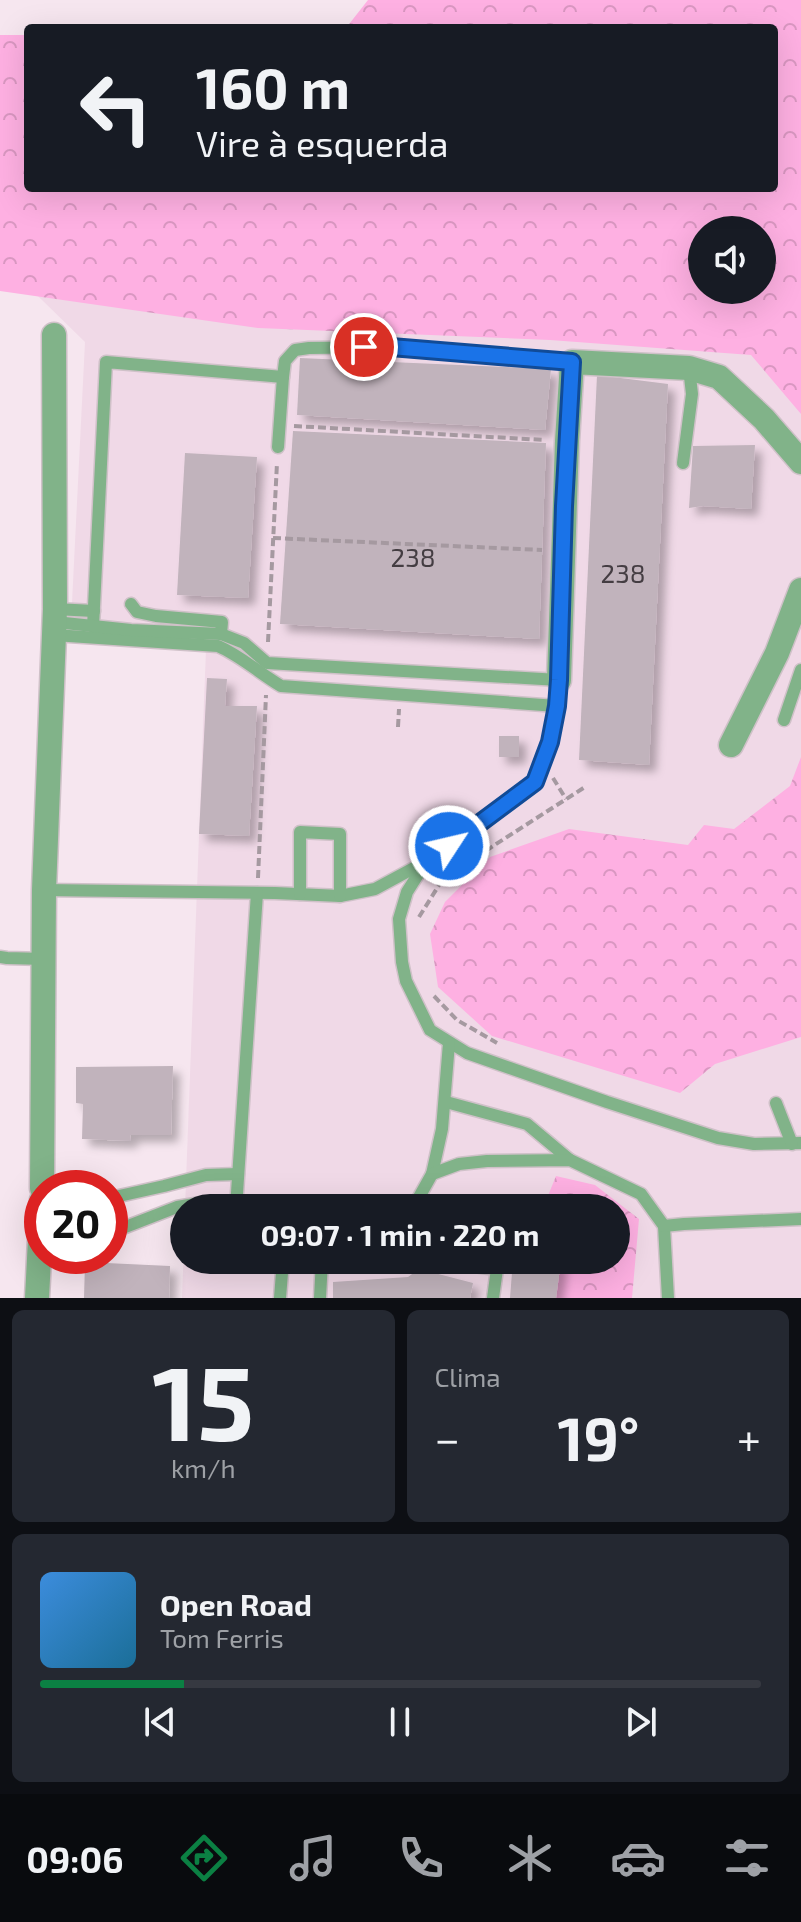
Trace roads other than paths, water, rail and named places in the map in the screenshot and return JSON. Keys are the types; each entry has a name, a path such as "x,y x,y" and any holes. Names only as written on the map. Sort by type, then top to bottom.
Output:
{"street":[{"path":"42,1170 44,890 55,622 54,335"},
{"path":"559,680 572,362 689,368 719,377 764,419 801,462"},
{"path":"731,745 777,653 801,590"},
{"path":"37,1298 42,1274"}],"lane":[{"path":"278,447 285,361 295,350 391,347 572,362"},
{"path":"93,627 106,362 283,377"},
{"path":"683,463 692,394 689,368"},
{"path":"131,604 137,612 146,614 222,622 221,634"},
{"path":"55,622 94,611"},
{"path":"44,890 340,896 375,889 425,862 473,830 535,782 550,742 559,680 267,663 244,643 221,634 55,622"},
{"path":"55,622 84,638 218,646 238,655 281,686 557,706"},
{"path":"784,720 801,670"},
{"path":"300,894 300,832 340,834 340,896"},
{"path":"425,862 407,892 399,919 406,981 430,1030 467,1053 718,1138 754,1144 796,1143 776,1103"},
{"path":"237,1194 257,893"},
{"path":"0,957 44,959"},
{"path":"421,1194 432,1174 442,1129 449,1043"},
{"path":"446,1102 527,1124 570,1160 641,1194 664,1226 668,1298"},
{"path":"432,1174 459,1164 487,1161 570,1160"},
{"path":"128,1194 206,1175 238,1174"},
{"path":"128,1226 170,1210"},
{"path":"664,1226 801,1219"},
{"path":"280,1298 282,1274"},
{"path":"320,1298 321,1274"},
{"path":"493,1298 496,1274"}]}
